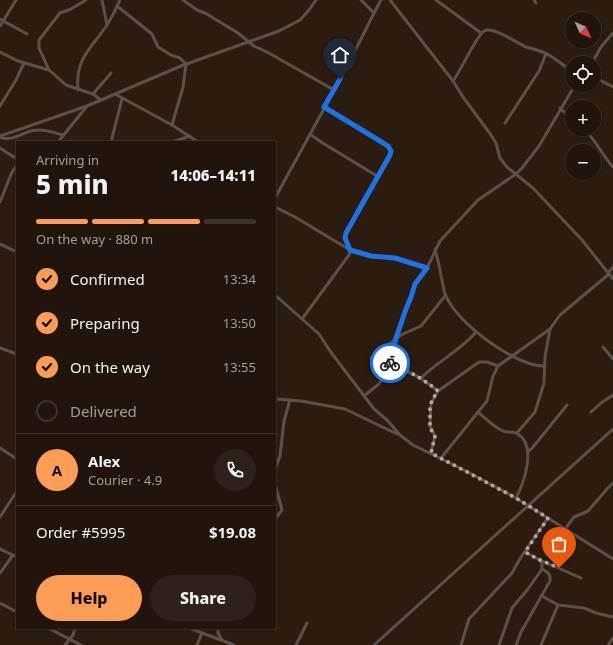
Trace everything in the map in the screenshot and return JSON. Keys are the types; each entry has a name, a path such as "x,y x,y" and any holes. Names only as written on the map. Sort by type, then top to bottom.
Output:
{"street":[{"path":"0,26 2,20 16,0"},
{"path":"86,0 71,9 60,13 39,40 39,48 49,70 66,85 93,94 102,100"},
{"path":"102,0 107,25"},
{"path":"78,90 79,70 82,59 107,25 120,0"},
{"path":"183,0 197,10 205,13 238,33 249,42 334,90"},
{"path":"0,137 87,106 186,64 289,27 305,15 316,0"},
{"path":"361,0 374,13"},
{"path":"276,196 347,67 381,0"},
{"path":"390,0 453,81 463,98 496,143 502,161 507,167 533,188 582,240 613,279"},
{"path":"436,0 481,33"},
{"path":"117,6 152,34 158,47 171,55 180,58 186,64 184,88 172,125"},
{"path":"2,20 27,34"},
{"path":"453,81 481,33 488,30 496,32 546,54 565,66"},
{"path":"596,56 601,47 613,33"},
{"path":"0,52 24,63 49,70"},
{"path":"505,123 539,71 546,54"},
{"path":"0,106 16,80 24,63"},
{"path":"93,94 111,73"},
{"path":"601,80 613,87"},
{"path":"364,396 378,384 389,366 396,338 415,284 427,268 435,249 449,230 478,200 516,174 539,146 570,92"},
{"path":"115,94 172,125 197,141"},
{"path":"110,141 122,99"},
{"path":"59,141 87,106"},
{"path":"302,319 349,255 350,250 345,238 346,233 390,155 390,149 380,141 324,107"},
{"path":"560,108 565,113"},
{"path":"0,137 7,139 13,138 35,130 45,130 63,135"},
{"path":"310,134 377,176"},
{"path":"175,141 190,136"},
{"path":"590,136 613,167"},
{"path":"0,148 16,158"},
{"path":"0,202 12,172 16,166"},
{"path":"276,208 295,217 350,250 371,256 395,258 427,268"},
{"path":"0,244 16,252"},
{"path":"435,249 446,296 461,317 476,332 513,356 533,366 545,366"},
{"path":"441,458 487,401 493,376 498,366 550,329 560,315 609,274 613,267"},
{"path":"276,296 321,337 374,409 387,420 400,435 413,445 441,458 516,498 613,559"},
{"path":"371,358 396,338 421,326 446,296"},
{"path":"517,433 535,412 544,383 545,352 550,329"},
{"path":"421,378 445,358 467,343 476,332"},
{"path":"603,347 613,359"},
{"path":"0,348 16,354"},
{"path":"431,453 435,436 430,426 431,404 438,391 479,362 487,362 498,366"},
{"path":"389,366 410,372 421,378 438,391"},
{"path":"591,412 613,396"},
{"path":"276,399 301,401 345,409 400,435"},
{"path":"276,466 280,456 284,421 290,400"},
{"path":"528,452 567,405"},
{"path":"478,412 501,430 517,433 524,441 528,452 524,482 516,498"},
{"path":"374,645 613,428"},
{"path":"0,448 16,457"},
{"path":"565,528 574,517 588,511 613,483"},
{"path":"276,488 282,510 276,519"},
{"path":"0,517 16,493"},
{"path":"461,645 469,619 507,580 548,518"},
{"path":"0,549 15,556 0,573"},
{"path":"525,552 581,578"},
{"path":"499,645 512,608 542,569 540,560"},
{"path":"516,645 521,632 550,579 549,574 542,569"},
{"path":"542,596 558,605 584,608 596,614 613,616"},
{"path":"0,603 16,611"},
{"path":"541,645 558,605"},
{"path":"377,645 400,622"},
{"path":"296,645 307,623"},
{"path":"50,629 81,645"},
{"path":"66,645 75,629"},
{"path":"192,629 234,645"},
{"path":"218,629 218,633 222,640"},
{"path":"197,645 202,633"},
{"path":"608,645 613,638"}],"way so far":[{"path":"390,363 389,366 410,372 421,378 438,391 431,404 430,428 435,436 431,453 516,498 548,518 525,552 559,568"}],"route":[{"path":"340,79 324,107 388,146 391,151 346,233 345,238 349,244 350,250 380,258 395,258 427,268 416,281 396,338 390,363"}]}
